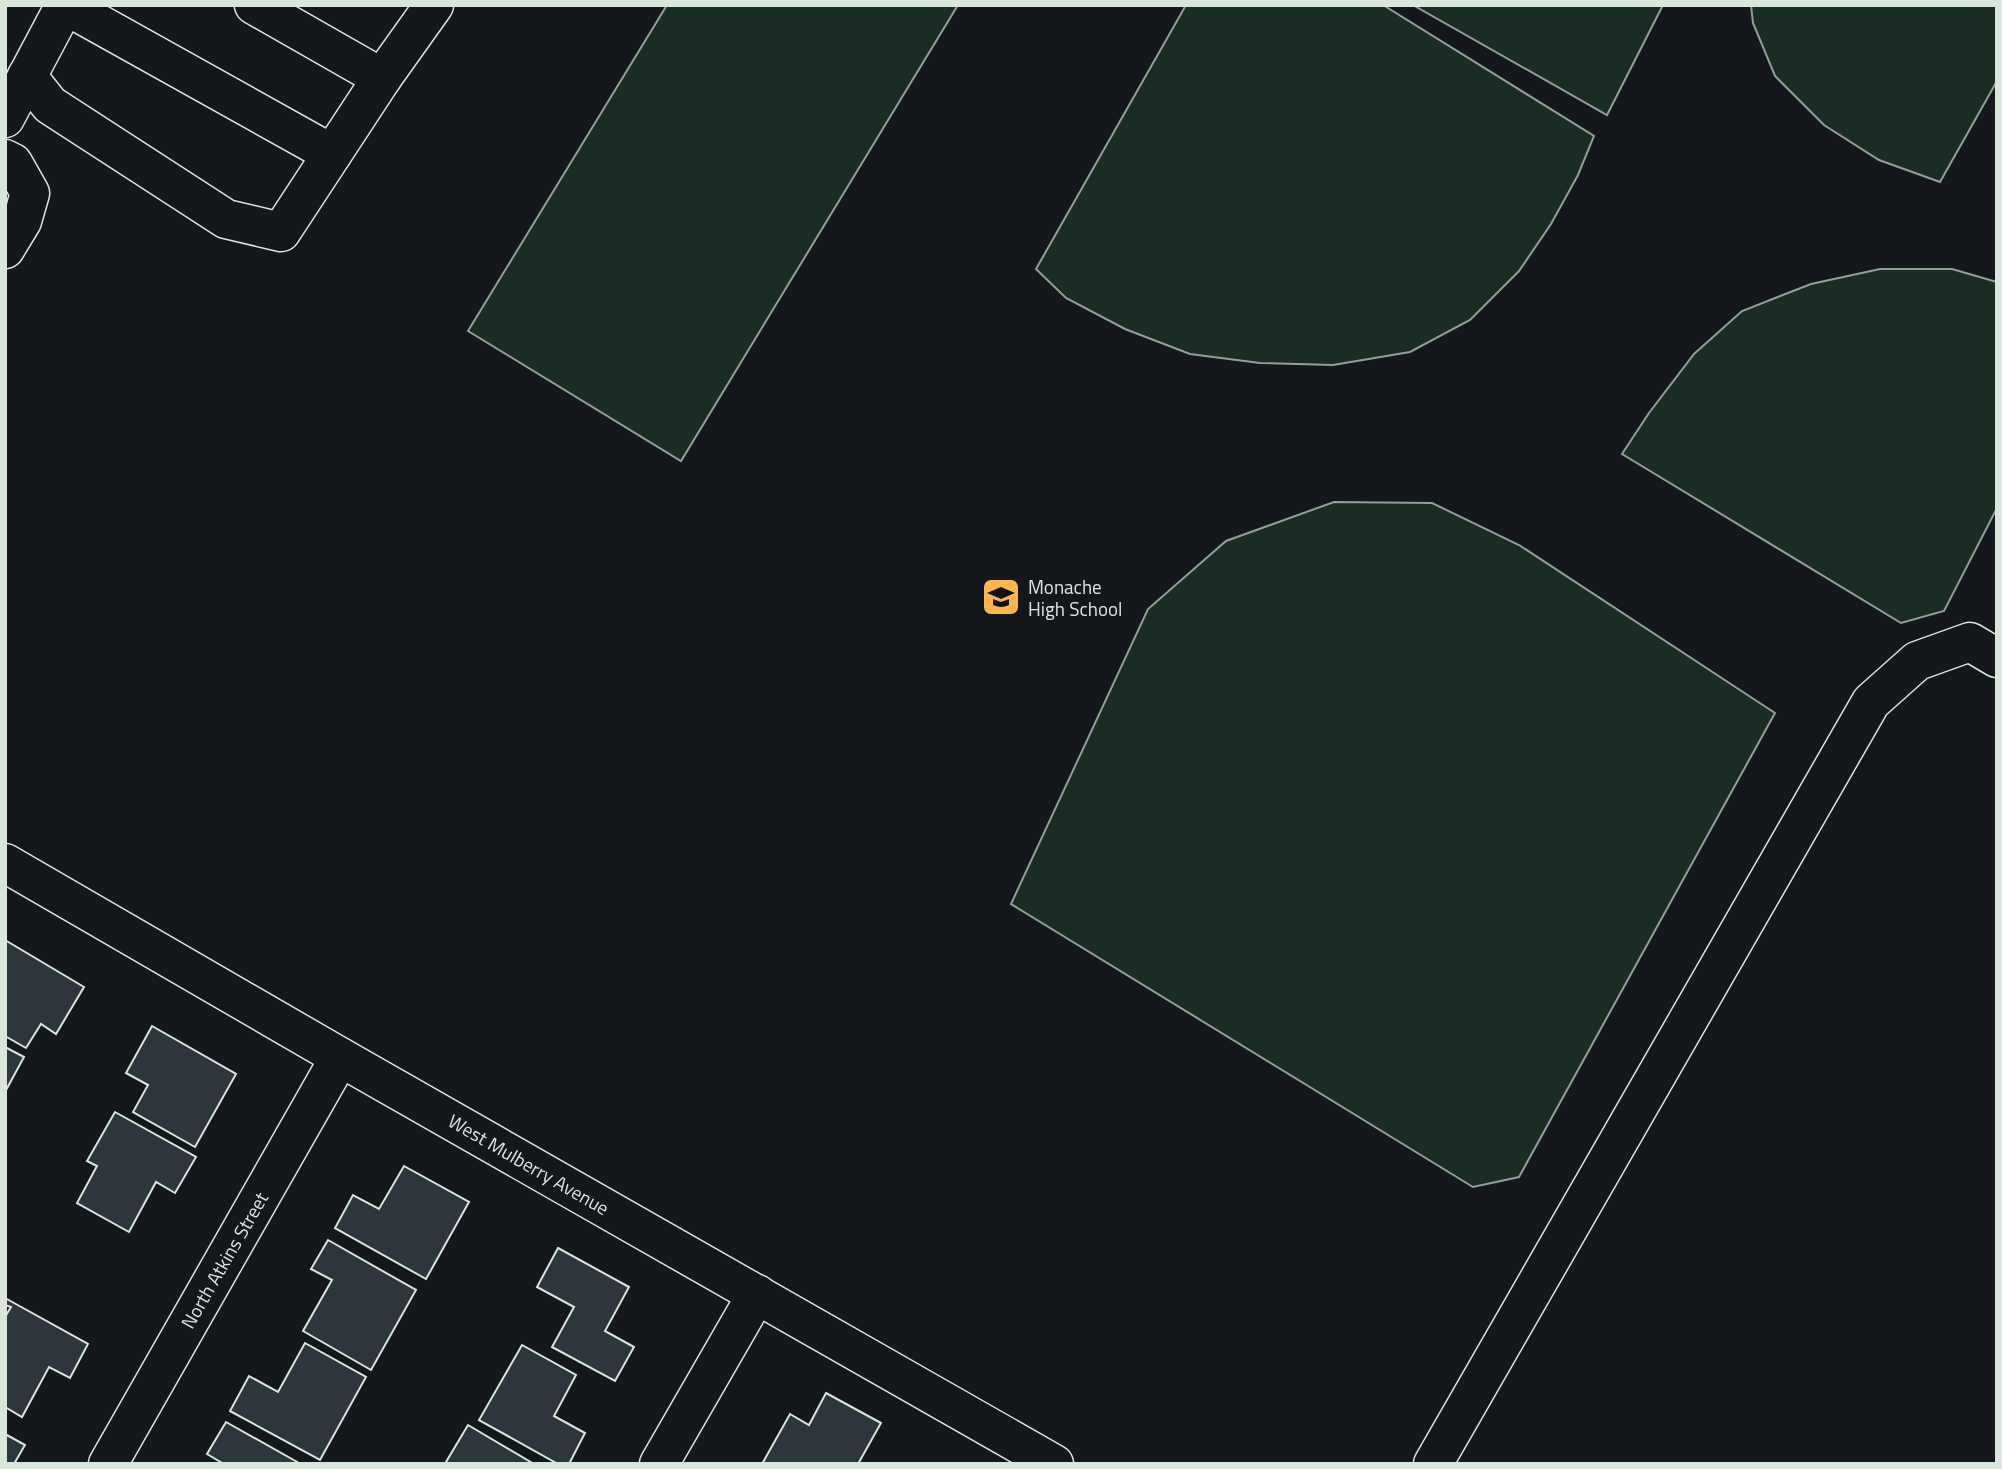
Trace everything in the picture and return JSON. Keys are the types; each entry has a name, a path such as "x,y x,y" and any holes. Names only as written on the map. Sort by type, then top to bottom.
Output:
{"street":[{"path":"5,118 65,5 332,154"},
{"path":"254,5 382,78"},
{"path":"27,76 50,105 226,219 281,232 429,7"},
{"path":"5,159 13,163 30,193 22,221 5,249"},
{"path":"1433,1464 1871,702 1917,661 1970,642 1997,659"},
{"name":"West Mulberry Avenue","path":"5,863 1054,1464"},
{"name":"North Atkins Street","path":"108,1464 340,1057"},
{"path":"659,1464 757,1294"}],"green space":[{"path":"667,5 958,5 681,461 468,331"},
{"path":"1186,5 1383,5 1594,136 1578,175 1551,224 1519,271 1470,320 1410,352 1333,365 1260,363 1190,354 1125,329 1066,298 1036,269"},
{"path":"1413,5 1663,5 1607,115"},
{"path":"1751,5 1997,5 1997,81 1940,182 1879,160 1824,125 1775,76 1753,23"},
{"path":"1880,269 1952,269 1997,282 1997,508 1944,611 1901,623 1622,454 1694,354 1742,311 1811,284"},
{"path":"1334,502 1432,503 1519,545 1775,713 1519,1177 1473,1187 1011,904 1148,609 1226,541"}],"building":[{"path":"5,940 84,987 56,1034 41,1024 26,1048 5,1036"},
{"path":"152,1026 236,1074 195,1147 133,1112 148,1085 126,1073"},
{"path":"5,1047 24,1057 5,1092"},
{"path":"115,1112 196,1157 175,1193 156,1182 129,1232 77,1203 97,1166 87,1161"},
{"path":"404,1166 469,1202 426,1279 335,1228 353,1195 379,1209"},
{"path":"328,1240 416,1290 371,1370 303,1331 332,1280 311,1269"},
{"path":"558,1248 629,1287 605,1331 634,1347 615,1381 552,1347 574,1307 537,1287"},
{"path":"5,1298 88,1344 70,1378 49,1367 22,1417 5,1407 5,1317 11,1307 5,1305"},
{"path":"305,1343 366,1377 320,1460 230,1411 249,1376 278,1392"},
{"path":"522,1345 576,1375 554,1416 585,1433 569,1464 558,1464 479,1420"},
{"path":"826,1393 881,1423 858,1464 762,1464 790,1414 809,1425"},
{"path":"226,1422 299,1464 224,1464 207,1454"},
{"path":"468,1425 534,1464 449,1464 446,1462"},
{"path":"5,1434 25,1445 14,1464 5,1464"}],"place":[{"name":"Monache High School","path":"1001,597"}]}
